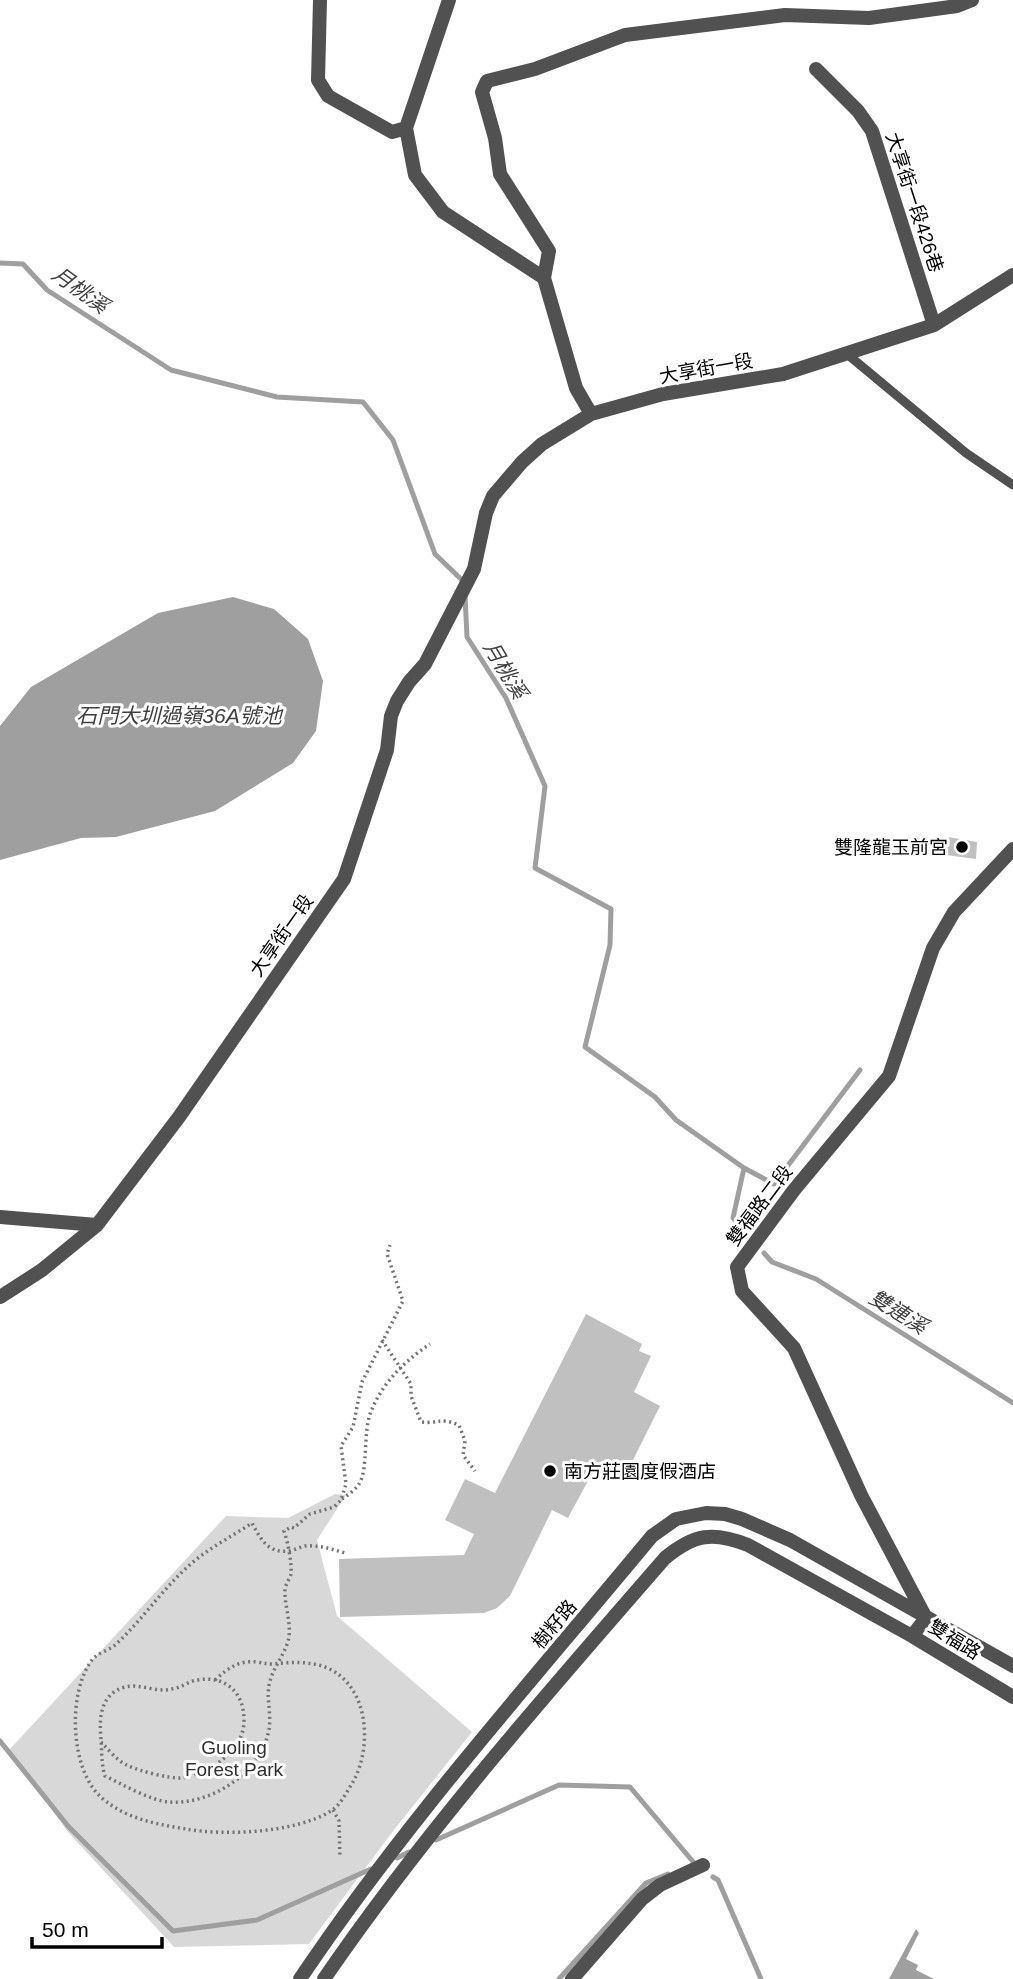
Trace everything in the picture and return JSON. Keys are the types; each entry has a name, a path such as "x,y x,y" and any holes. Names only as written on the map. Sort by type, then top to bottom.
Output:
{"street":[{"path":"320,0 318,80 328,96 392,132 406,128"},
{"path":"449,0 406,128 415,176 443,212 544,278"},
{"path":"591,414 576,387 544,278 549,251 500,174 495,138 482,92 487,81 536,69 625,35 785,15 869,18 957,6 972,0"},
{"name":"大享街一段426巷","path":"816,69 858,111 872,131 934,326"},
{"name":"大享街一段","path":"0,1297 42,1270 97,1225 179,1117 344,879 387,750 394,709 409,682 425,664 474,569 486,513 503,482 542,444 591,414 663,394 783,374 934,326 1013,275"},
{"name":"雙福路二段","path":"926,1618 861,1495 794,1348 742,1291 737,1267 794,1190 889,1076 933,948 954,912 1013,849"},
{"path":"0,1217 97,1225"},
{"name":"樹籽路","path":"300,1979 348,1910 470,1754 652,1536 676,1519 706,1513 725,1514 790,1540 1013,1667"},
{"path":"324,1979 357,1931 449,1812 665,1558 684,1542 709,1536 729,1537 912,1636 926,1618"},
{"name":"雙福路","path":"912,1636 1013,1697"},
{"path":"572,1979 642,1899 660,1885 703,1865"}],"lane":[{"path":"847,354 966,453 1013,485"}],"path":[{"path":"341,1500 346,1485 341,1446 353,1427 362,1382 403,1301 387,1254 390,1245"},
{"path":"382,1340 411,1384 411,1396 421,1422 431,1423 444,1419 459,1425 465,1441 463,1455 475,1471"},
{"path":"101,1742 127,1766 179,1779 200,1773 221,1761 234,1748 244,1724 242,1699 232,1685 215,1680 196,1680 172,1690 127,1686 110,1694 99,1722 100,1761 105,1776 167,1802 208,1796 230,1785 249,1769 263,1747 271,1717 267,1689 289,1638 285,1588 291,1574 284,1531 299,1524 310,1514 334,1507 358,1486 363,1476 365,1442 371,1410 391,1378 430,1344"},
{"path":"215,1680 242,1662 312,1663 337,1674 355,1693 364,1728 364,1752 360,1770 333,1810 288,1826 239,1833 206,1833 160,1825 127,1815 101,1798 88,1780 80,1754 75,1708 80,1680 93,1658 113,1646 198,1558 251,1523 264,1545 275,1550 288,1551 304,1546 345,1553"},
{"path":"333,1810 339,1821 340,1858"}],"green space":[{"name":"Guoling Forest Park","path":"335,1494 346,1495 317,1540 337,1616 472,1732 390,1835 309,1944 174,1947 68,1832 9,1750 226,1516 288,1518"}],"water":[{"name":"石門大圳過嶺36A號池","path":"233,597 274,609 308,639 323,681 316,731 293,763 215,811 116,837 81,838 0,860 0,726 31,687 158,613"},
{"path":"916,1929 919,1933 906,1959 918,1965 916,1970 934,1979 889,1979"}],"building":[{"name":"雙隆龍玉前宮","path":"948,837 977,842 976,859 946,855"},
{"name":"南方莊園度假酒店","path":"586,1314 642,1344 639,1351 651,1356 634,1392 660,1406 624,1478 597,1464 568,1518 552,1510 510,1596 497,1608 484,1613 340,1617 339,1559 464,1555 474,1534 445,1520 465,1479 495,1493"}],"waterway":[{"name":"月桃溪","path":"0,263 23,264 47,290 171,370 277,397 363,402 393,440 435,554 465,583"},
{"name":"月桃溪","path":"465,596 467,637 506,698 545,786 535,868 611,909 610,945 585,1047 655,1097 676,1120 744,1168 774,1184 860,1070"},
{"name":"雙連溪","path":"744,1168 733,1218 745,1231"},
{"name":"雙連溪","path":"764,1253 772,1262 816,1279 1013,1403"},
{"path":"0,1741 68,1826 173,1931 257,1920 371,1869"},
{"path":"436,1840 559,1785 630,1787 695,1864"},
{"path":"397,1858 409,1852"},
{"path":"559,1979 646,1883 668,1874"},
{"path":"713,1877 718,1880 761,1979"}],"place":[{"name":"雙隆龍玉前宮","path":"962,847"},
{"name":"南方莊園度假酒店","path":"550,1471"}]}
